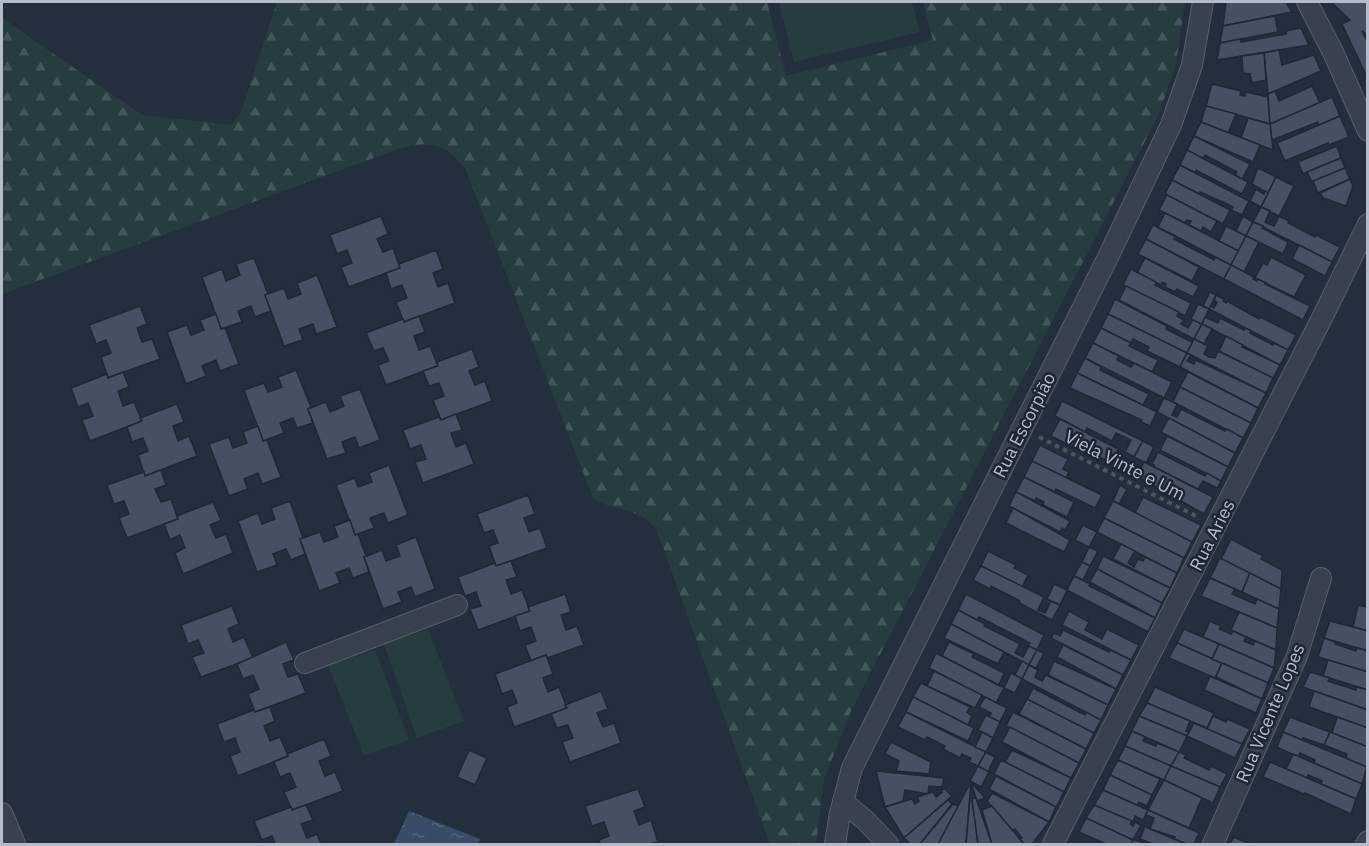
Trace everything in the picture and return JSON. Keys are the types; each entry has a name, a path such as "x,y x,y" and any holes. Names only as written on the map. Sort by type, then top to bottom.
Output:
{"street":[{"name":"Rua Escorpião","path":"835,844 852,768 872,725 1108,257 1171,125 1192,65 1203,2"},
{"path":"1307,2 1333,52 1368,131"},
{"name":"Rua Aries","path":"1053,844 1368,224"},
{"name":"Rua Vicente Lopes","path":"1213,844 1297,656 1321,578"},
{"path":"305,663 457,605"},
{"path":"843,802 865,820 888,844"},
{"path":"2,813 15,844"}],"path":[{"name":"Viela Vinte e Um","path":"1022,429 1216,526"}],"green space":[{"path":"277,2 767,2 786,76 933,40 923,2 1185,2 1176,64 1158,116 852,709 824,779 816,844 770,844 657,531 635,513 610,506 593,498 466,170 445,150 430,145 401,148 2,294 2,18 142,115 231,125 241,112"},
{"path":"779,2 912,2 920,32 794,62"},
{"path":"428,629 464,721 417,738 384,644"},
{"path":"375,650 409,740 364,755 328,665"}],"water":[{"path":"409,811 480,839 478,844 394,844"}],"building":[{"path":"1226,2 1286,2 1292,12 1223,26"},
{"path":"1331,2 1368,2 1368,36 1362,31 1368,43 1368,79 1342,24 1350,20"},
{"path":"1275,16 1278,32 1220,43 1223,26"},
{"path":"1301,28 1309,45 1217,60 1220,43 1241,39 1241,42 1286,34 1286,31"},
{"path":"1279,50 1282,65 1314,55 1321,71 1268,94 1264,53"},
{"path":"1264,53 1266,80 1252,83 1250,74 1243,73 1242,56"},
{"path":"1212,84 1241,91 1240,95 1245,96 1246,92 1268,97 1270,124 1206,106"},
{"path":"1312,86 1320,103 1270,124 1268,94 1275,91 1279,101"},
{"path":"1332,97 1340,116 1272,140 1270,124"},
{"path":"1206,106 1236,114 1228,133 1201,122"},
{"path":"1340,116 1349,137 1285,161 1277,143"},
{"path":"1248,118 1270,124 1273,150 1241,138"},
{"path":"1201,122 1260,145 1253,162 1194,136"},
{"path":"1194,136 1250,164 1242,179 1235,175 1237,172 1205,155 1203,159 1187,150"},
{"path":"1337,146 1341,158 1303,174 1298,162"},
{"path":"1187,150 1248,182 1242,194 1196,170 1195,173 1180,165"},
{"path":"1341,158 1345,168 1312,182 1307,172"},
{"path":"1180,165 1249,201 1242,215 1231,210 1233,207 1200,192 1199,194 1172,180"},
{"path":"1258,168 1276,177 1268,193 1252,184"},
{"path":"1345,168 1350,179 1318,193 1313,181"},
{"path":"1276,177 1294,186 1279,216 1261,207"},
{"path":"1350,179 1353,186 1346,206 1323,198 1320,193"},
{"path":"1172,180 1230,210 1223,224 1165,194"},
{"path":"1256,189 1264,194 1265,191 1268,193 1261,207 1250,201"},
{"path":"1167,195 1217,221 1211,232 1203,227 1201,231 1189,225 1191,221 1187,220 1185,223 1159,210"},
{"path":"1261,207 1270,211 1265,222 1274,226 1279,216 1315,237 1316,235 1340,247 1332,262 1253,222"},
{"path":"1165,213 1239,251 1231,265 1158,227"},
{"path":"381,216 388,234 377,239 383,252 393,248 400,268 349,287 341,267 352,263 347,250 337,254 330,235"},
{"path":"1243,216 1253,222 1246,236 1236,231"},
{"path":"1253,222 1288,242 1283,254 1246,236"},
{"path":"1153,225 1214,260 1215,257 1231,265 1224,279 1146,239"},
{"path":"1226,226 1246,236 1239,251 1219,241"},
{"path":"1246,236 1259,242 1244,272 1231,265"},
{"path":"1146,239 1199,267 1192,281 1138,254"},
{"path":"1299,245 1332,262 1325,276 1292,259"},
{"path":"436,250 443,269 433,273 438,287 448,283 455,303 404,322 396,302 407,298 402,285 391,289 386,273 400,268 399,264"},
{"path":"1271,257 1306,275 1294,297 1255,278 1263,263 1267,265"},
{"path":"254,258 268,294 265,295 271,311 255,317 251,306 238,311 242,322 221,329 202,277 222,269 226,281 240,275 236,264"},
{"path":"1145,258 1199,286 1193,297 1177,289 1175,292 1165,287 1166,284 1162,282 1161,285 1137,273"},
{"path":"1231,265 1254,277 1253,279 1257,281 1258,279 1310,306 1303,320 1224,279"},
{"path":"1131,269 1156,282 1155,285 1191,303 1185,316 1123,285"},
{"path":"317,275 337,327 316,334 313,324 299,329 303,340 284,346 265,295 284,288 288,299 301,294 297,283"},
{"path":"1126,286 1179,312 1177,316 1184,320 1181,324 1188,328 1193,319 1202,324 1194,339 1119,300"},
{"path":"1210,292 1216,295 1209,309 1203,306"},
{"path":"1216,295 1224,299 1226,303 1227,301 1259,319 1260,317 1296,335 1288,350 1209,309 1211,306 1214,308 1217,302 1214,301"},
{"path":"1115,299 1192,342 1187,353 1108,314"},
{"path":"1198,304 1209,309 1202,324 1191,319"},
{"path":"140,306 147,324 137,328 142,342 152,339 160,359 108,378 101,357 111,353 106,340 96,344 89,325"},
{"path":"216,314 221,329 225,328 239,364 220,371 216,360 202,366 206,376 186,384 167,332 187,325 191,335 204,330 200,320"},
{"path":"1108,314 1187,353 1180,367 1147,351 1149,347 1133,339 1131,343 1101,328"},
{"path":"419,316 425,332 414,336 419,350 430,346 438,366 386,385 378,365 389,361 383,348 374,351 366,333 403,319 404,322"},
{"path":"1205,317 1218,323 1220,318 1251,331 1250,333 1273,345 1274,343 1288,350 1280,365 1202,324"},
{"path":"1202,324 1212,329 1204,344 1194,339"},
{"path":"1101,328 1131,343 1129,346 1158,360 1152,372 1093,343"},
{"path":"1226,336 1243,345 1242,347 1280,365 1273,378 1219,351"},
{"path":"1194,339 1208,346 1204,354 1209,357 1215,358 1218,351 1273,378 1266,393 1187,353"},
{"path":"1093,343 1119,356 1117,360 1131,367 1134,363 1172,382 1164,398 1085,358"},
{"path":"472,349 479,367 469,371 475,385 485,381 492,401 441,420 433,400 444,396 439,383 429,386 423,371 438,366 437,362"},
{"path":"1187,353 1191,355 1187,361 1194,364 1196,360 1266,393 1258,408 1180,367"},
{"path":"1085,358 1101,367 1100,370 1149,394 1143,405 1077,373"},
{"path":"296,370 311,407 308,409 313,423 297,428 293,418 280,423 284,433 263,441 244,390 264,383 268,392 282,387 278,377"},
{"path":"123,372 129,387 118,391 123,406 134,402 142,421 90,441 82,420 93,416 88,403 78,407 71,388 107,374 108,378"},
{"path":"1188,372 1258,408 1251,423 1180,387"},
{"path":"1077,373 1157,412 1150,426 1141,422 1142,420 1070,388"},
{"path":"1180,387 1251,423 1243,438 1173,402"},
{"path":"360,389 380,440 359,448 355,437 342,442 346,453 327,459 308,409 326,402 330,412 344,406 340,396"},
{"path":"1164,398 1177,404 1172,415 1177,417 1181,409 1243,438 1235,453 1157,412"},
{"path":"1062,401 1143,441 1134,457 1125,452 1131,440 1116,433 1112,441 1087,428 1085,432 1055,416"},
{"path":"177,404 184,422 173,426 178,441 189,436 197,456 145,476 138,455 148,451 143,438 132,442 127,427 142,421 140,418"},
{"path":"456,414 462,430 451,433 456,447 466,443 474,464 423,483 415,462 426,459 421,445 410,449 403,430 439,417 441,420"},
{"path":"1169,418 1235,453 1228,467 1161,432"},
{"path":"1060,419 1118,449 1111,463 1086,450 1084,453 1051,436"},
{"path":"258,426 263,441 267,440 281,477 262,484 258,473 244,479 248,489 229,496 209,444 229,437 233,448 247,443 243,432"},
{"path":"1167,436 1228,467 1221,481 1160,450"},
{"path":"1143,441 1154,447 1146,463 1134,457"},
{"path":"1040,445 1068,459 1063,469 1069,472 1066,478 1032,461"},
{"path":"1158,452 1205,476 1207,473 1221,481 1217,488 1203,481 1198,489 1154,467 1152,464"},
{"path":"1032,461 1102,495 1095,508 1056,489 1055,492 1024,477"},
{"path":"1144,462 1213,497 1204,514 1137,476"},
{"path":"389,465 408,515 388,523 384,513 370,518 374,528 355,535 336,485 355,478 358,487 372,482 369,473"},
{"path":"161,470 166,485 155,489 161,502 171,499 178,519 127,538 119,518 129,514 124,501 114,504 107,485 144,472 145,476"},
{"path":"1024,477 1074,502 1067,517 1043,505 1044,502 1036,498 1035,501 1016,492"},
{"path":"1120,485 1127,489 1119,504 1113,501"},
{"path":"1016,492 1070,521 1065,530 1062,528 1060,532 1009,506"},
{"path":"528,495 535,514 524,518 529,532 540,528 547,548 496,566 489,546 498,543 493,530 484,533 477,514"},
{"path":"1143,497 1201,525 1192,542 1135,513"},
{"path":"290,501 303,538 300,539 305,554 291,560 286,549 273,554 277,565 257,572 238,521 258,513 262,524 275,519 271,508"},
{"path":"1113,501 1192,542 1184,558 1104,518"},
{"path":"213,502 221,520 210,525 216,538 226,534 233,553 183,574 175,553 185,548 180,535 170,540 164,524 178,519 177,516"},
{"path":"1013,508 1070,540 1064,552 1006,523"},
{"path":"1104,518 1184,558 1177,573 1097,532"},
{"path":"350,520 355,535 358,534 369,572 353,578 349,568 336,573 340,583 319,591 300,539 320,532 324,542 338,537 334,526"},
{"path":"1083,525 1097,532 1089,547 1075,540"},
{"path":"416,537 435,589 415,597 411,587 398,592 402,602 383,609 364,557 382,550 386,561 400,556 396,545"},
{"path":"1231,539 1263,556 1261,559 1282,570 1281,589 1221,559"},
{"path":"1121,544 1135,551 1128,563 1134,567 1138,559 1143,561 1145,557 1177,573 1170,588 1113,559"},
{"path":"1089,547 1098,551 1090,566 1082,562"},
{"path":"988,551 1016,565 1014,568 1028,575 1022,587 981,566"},
{"path":"1103,556 1170,588 1162,603 1097,569"},
{"path":"1220,558 1250,573 1242,592 1210,578"},
{"path":"511,561 517,577 506,580 511,594 522,590 530,611 478,630 470,609 481,606 476,592 465,596 458,577 495,563 496,566"},
{"path":"1082,562 1090,566 1083,580 1074,576"},
{"path":"981,566 1044,597 1038,610 1045,613 1051,601 1060,605 1052,620 991,586 990,589 973,580"},
{"path":"1097,569 1162,603 1155,618 1090,582"},
{"path":"1250,573 1281,589 1279,609 1242,592"},
{"path":"1074,576 1090,584 1089,586 1155,618 1148,632 1067,590"},
{"path":"1210,578 1235,589 1232,594 1255,604 1257,599 1279,609 1277,628 1201,596"},
{"path":"1054,584 1067,590 1060,605 1047,599"},
{"path":"565,594 571,612 561,615 566,630 577,626 584,645 531,661 525,645 536,641 531,627 520,631 515,616 530,611 528,607"},
{"path":"966,594 1044,635 1037,650 1028,646 1030,643 979,617 977,620 958,610"},
{"path":"1358,605 1368,607 1368,631 1353,627"},
{"path":"232,606 239,624 228,629 233,642 244,637 253,658 201,677 192,657 204,653 198,640 188,644 181,625"},
{"path":"958,610 1020,644 1015,653 1023,657 1029,646 1037,650 1029,665 951,624"},
{"path":"1069,611 1089,622 1085,630 1102,639 1107,629 1139,645 1131,660 1062,625"},
{"path":"1239,612 1277,628 1276,650 1231,630"},
{"path":"1210,621 1221,626 1219,629 1231,634 1233,631 1246,637 1244,641 1253,645 1255,641 1276,650 1274,668 1203,637"},
{"path":"1330,621 1368,631 1368,651 1324,638"},
{"path":"951,624 1004,652 998,664 944,638"},
{"path":"1184,629 1219,644 1212,659 1177,643"},
{"path":"1063,630 1131,660 1123,675 1051,638 1054,633 1060,636"},
{"path":"1324,638 1356,651 1357,648 1368,651 1368,672 1318,657"},
{"path":"286,642 294,660 283,664 288,677 298,674 306,693 255,712 248,694 259,689 253,675 243,679 237,664"},
{"path":"949,642 974,654 972,657 1004,673 999,685 942,656"},
{"path":"1177,643 1222,663 1215,678 1169,658"},
{"path":"1219,644 1274,668 1268,683 1212,659"},
{"path":"1063,645 1123,675 1116,689 1057,657"},
{"path":"1037,650 1044,653 1036,668 1029,665"},
{"path":"936,653 1004,688 996,703 929,668"},
{"path":"546,655 553,674 543,678 548,692 559,687 567,708 514,727 507,707 517,703 512,690 502,694 495,674"},
{"path":"1328,660 1368,672 1368,690 1323,676"},
{"path":"1022,661 1029,665 1022,679 1015,675"},
{"path":"1054,661 1116,689 1108,705 1048,675"},
{"path":"1222,663 1268,683 1262,699 1216,677"},
{"path":"1029,665 1038,670 1035,677 1042,681 1046,675 1108,705 1101,720 1022,679"},
{"path":"934,671 982,695 975,708 927,686"},
{"path":"1310,672 1330,678 1328,681 1356,690 1357,687 1368,690 1368,710 1303,687"},
{"path":"1011,673 1022,679 1015,693 1004,688"},
{"path":"1210,676 1262,699 1256,713 1204,690"},
{"path":"921,683 970,707 967,712 972,716 968,725 913,697"},
{"path":"1155,687 1214,713 1207,728 1147,703"},
{"path":"1033,688 1085,715 1086,712 1101,720 1094,733 1027,700"},
{"path":"601,691 608,709 597,713 603,727 614,723 621,743 570,762 562,742 573,738 568,725 557,728 551,714 567,708 565,705"},
{"path":"1314,691 1368,710 1368,728 1309,707"},
{"path":"913,697 974,728 968,741 906,712"},
{"path":"985,697 1007,708 1000,722 989,717 991,713 979,707"},
{"path":"1027,699 1094,733 1086,749 1019,714"},
{"path":"1147,703 1190,721 1186,731 1189,732 1187,736 1139,716"},
{"path":"270,707 275,721 264,726 270,741 280,737 288,756 238,776 230,756 240,752 235,738 224,742 217,724 254,710 255,712"},
{"path":"906,712 986,752 978,766 969,762 971,758 962,754 960,758 943,749 945,746 927,737 925,740 898,727"},
{"path":"1013,712 1086,749 1079,763 1006,726"},
{"path":"986,715 1000,722 993,738 978,730"},
{"path":"1139,716 1187,736 1179,752 1132,731"},
{"path":"1213,716 1226,722 1227,719 1250,729 1242,744 1207,729"},
{"path":"1290,717 1330,732 1324,745 1303,738 1302,740 1283,732"},
{"path":"1337,717 1368,728 1368,747 1332,733"},
{"path":"1194,723 1242,744 1235,758 1187,736"},
{"path":"1010,727 1079,763 1071,778 1002,742"},
{"path":"1132,731 1145,737 1143,741 1156,746 1157,743 1179,752 1171,766 1125,746"},
{"path":"982,732 993,738 986,752 975,747"},
{"path":"1283,732 1367,767 1362,784 1314,763 1315,760 1300,753 1298,757 1277,747"},
{"path":"1330,732 1368,747 1367,767 1346,758 1347,754 1324,745"},
{"path":"324,739 331,756 319,761 325,776 335,772 343,791 292,810 284,792 296,787 290,773 280,777 274,762 288,756 287,754"},
{"path":"891,742 931,762 929,774 896,771 899,761 885,754"},
{"path":"1125,746 1171,766 1164,780 1118,760"},
{"path":"469,750 487,758 475,785 457,777"},
{"path":"1012,750 1071,778 1064,792 1005,762"},
{"path":"986,752 995,757 988,772 978,766"},
{"path":"1179,752 1186,755 1184,758 1209,770 1211,766 1227,774 1220,787 1171,766"},
{"path":"1293,754 1362,784 1356,799 1321,784 1322,781 1308,775 1307,778 1286,769"},
{"path":"1001,760 1064,792 1056,807 994,774"},
{"path":"1118,760 1160,779 1152,795 1110,775"},
{"path":"1270,762 1356,799 1351,814 1263,777"},
{"path":"978,766 989,772 981,787 970,781"},
{"path":"1171,766 1220,787 1213,803 1164,780"},
{"path":"876,771 944,778 942,787 929,786 928,794 905,790 903,801 885,807"},
{"path":"1110,775 1152,795 1147,806 1139,802 1137,805 1103,790"},
{"path":"996,776 1056,807 1049,822 989,789"},
{"path":"1164,780 1202,798 1189,828 1148,810"},
{"path":"971,782 985,798 977,801"},
{"path":"971,782 966,844 938,844 952,817"},
{"path":"638,789 645,807 634,811 639,825 651,820 658,842 600,844 599,840 609,836 604,822 592,826 585,806"},
{"path":"945,789 952,796 904,838 885,807 912,799 915,804 919,801 917,797 933,792 936,797 942,792 941,790"},
{"path":"1103,790 1148,810 1143,820 1135,816 1133,822 1094,805"},
{"path":"992,793 1049,822 1032,844 1024,844 1015,829 1013,831 987,801"},
{"path":"970,798 972,798 978,844 966,844"},
{"path":"976,798 992,844 978,844 972,799"},
{"path":"948,800 952,804 920,844 910,844 904,838"},
{"path":"953,804 958,806 938,844 920,844"},
{"path":"306,805 313,820 301,824 307,838 317,834 321,844 275,844 272,836 262,840 254,821 291,807 292,810"},
{"path":"1094,805 1132,821 1130,824 1133,826 1135,822 1141,825 1133,840 1086,818"},
{"path":"992,806 1024,844 992,844 982,810"},
{"path":"1148,810 1199,833 1194,844 1186,844 1174,839 1175,837 1150,829 1154,818 1146,815"},
{"path":"1086,818 1133,840 1131,844 1106,844 1079,832"},
{"path":"1145,826 1186,844 1153,844 1140,839"},
{"path":"1234,837 1250,844 1230,844"},
{"path":"1133,839 1146,844 1131,844"}]}
